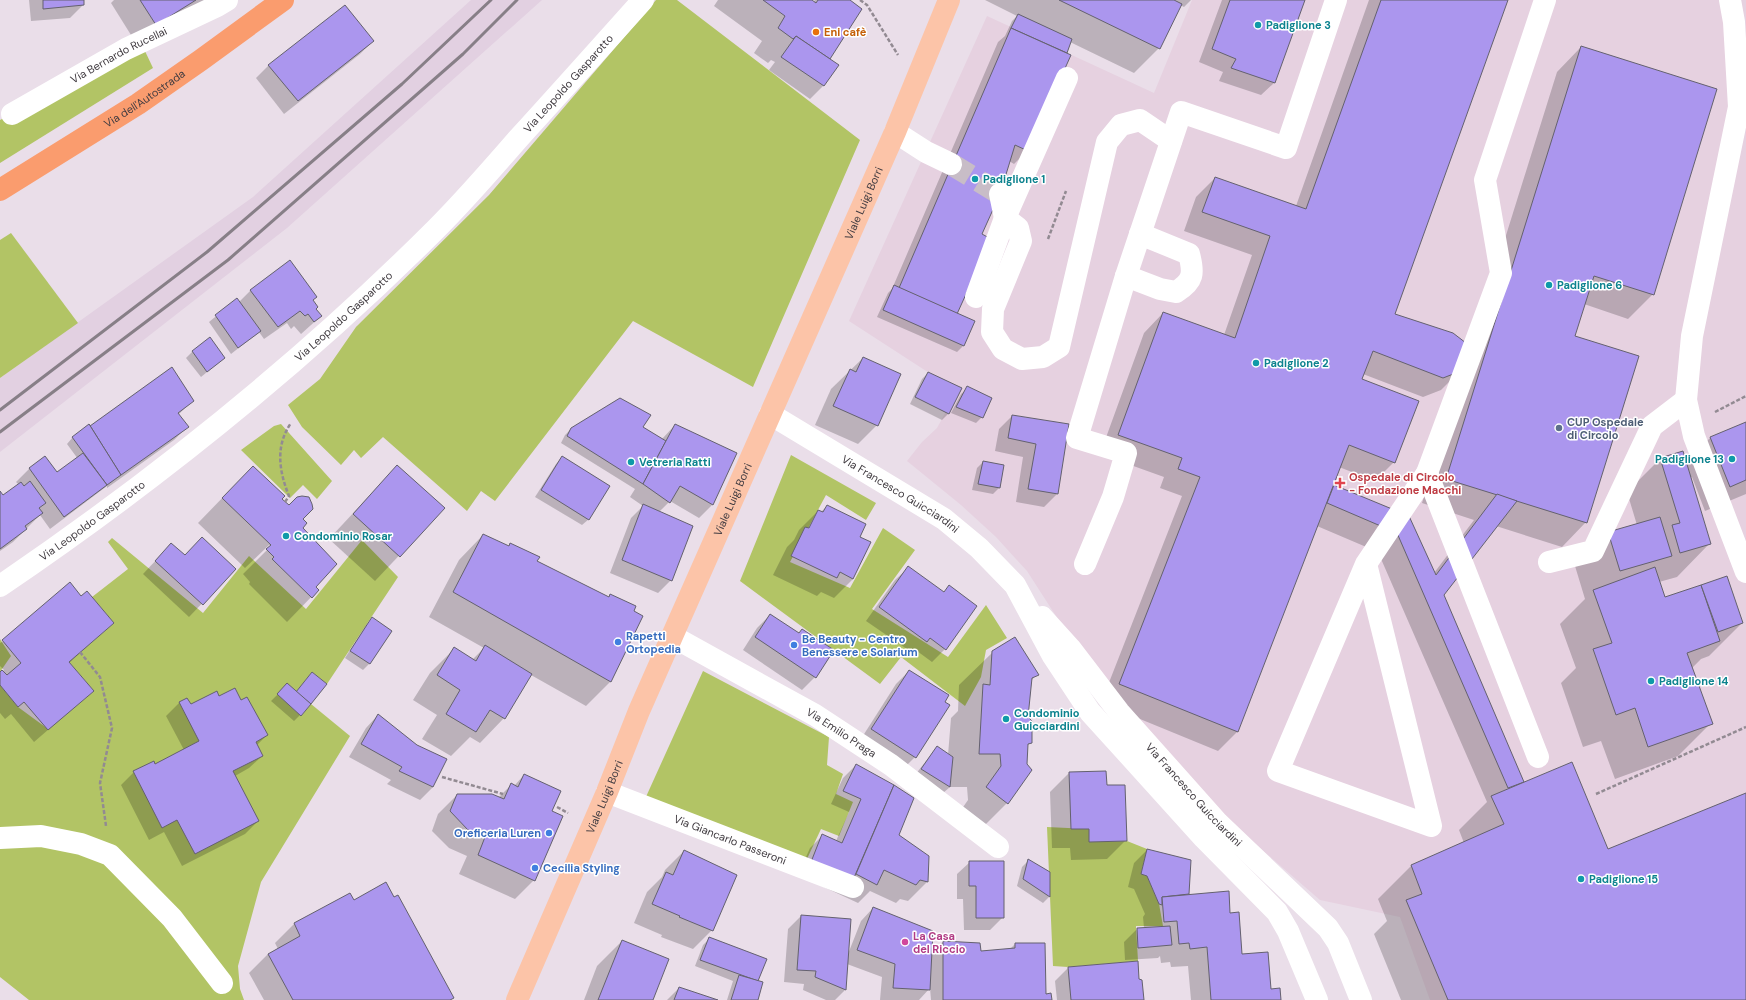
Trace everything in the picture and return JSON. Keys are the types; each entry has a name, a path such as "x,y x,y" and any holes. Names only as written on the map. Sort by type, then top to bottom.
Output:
{"highway":[{"name":"Via dell'Autostrada","path":"0,190 138,104 283,0"}],"main road":[{"name":"Viale Luigi Borri","path":"517,1000 607,792 639,711 895,132 949,0"}],"street":[{"name":"Via Bernardo Rucellai","path":"12,114 126,49 217,6 226,0"},
{"name":"Via Leopoldo Gasparotto","path":"0,586 38,560 164,466 265,386 350,312 439,226 643,0"},
{"path":"1085,564 1113,497 1126,453 1077,438 1126,276 1180,112 1286,148 1336,0"},
{"path":"1366,564 1431,826 1278,772 1366,564 1427,473 1501,274 1485,180 1545,0"},
{"path":"1730,0 1734,22 1740,107 1692,336 1686,400 1694,436 1746,572"},
{"path":"976,297 1005,218 1067,78"},
{"path":"1000,194 1005,218 1018,228 1021,241 993,309 992,332 1003,349 1022,359 1043,357 1059,347 1107,142 1121,125 1140,120 1171,141"},
{"path":"895,132 926,152 951,164"},
{"path":"1126,276 1160,289 1176,292 1187,286 1193,269 1189,254 1140,234"},
{"path":"1549,562 1593,551 1652,426 1686,400"},
{"name":"Via Francesco Guicciardini","path":"770,414 944,519 979,548 1015,585 1053,656 1090,712 1204,838 1277,912 1288,931 1317,1000"},
{"path":"1427,473 1538,757"},
{"name":"Via Francesco Guicciardini","path":"1018,590 1070,648 1119,712 1218,823 1328,928 1338,943 1361,1000"},
{"name":"Via Emilio Praga","path":"672,636 815,715 891,765 998,847"},
{"name":"Via Giancarlo Passeroni","path":"607,792 853,887"},
{"path":"0,838 41,836 81,844 110,855 172,918 222,983"}],"path":[{"path":"860,0 867,5 900,57"},
{"path":"1691,424 1746,396"},
{"path":"285,502 289,496 281,477 280,444 291,423"},
{"path":"80,652 100,677 112,728 100,783 110,855"},
{"path":"1596,794 1746,727"},
{"path":"442,777 503,794"}],"shaded area":[{"path":"471,0 542,0 287,228 0,452 0,378 253,197"},
{"name":"Ospedale di Circolo - Fondazione Macchi","path":"1192,0 1746,0 1746,1000 1430,1000 1400,917 1320,900 1185,783 1065,630 1027,571 996,537 961,505 907,461 922,442 937,428 957,391 849,321 987,16 1154,93"}],"green space":[{"path":"656,0 677,0 860,140 753,387 633,321 495,501 481,491 467,511 383,437 361,458 354,450 341,465 302,427 288,405 320,379 356,327 489,195"},
{"path":"144,49 153,68 0,163 0,120"},
{"path":"11,233 78,323 0,378 0,240"},
{"path":"281,424 332,481 317,499 303,485 290,498 241,450 274,426"},
{"path":"791,455 876,503 866,520 826,495 790,562 850,588 883,528 915,550 872,609 948,657 986,605 1007,638 986,650 981,677 965,706 901,657 880,684 740,581"},
{"path":"112,538 203,613 249,556 306,609 362,540 398,577 327,684 312,672 296,692 287,684 277,694 301,716 311,704 350,736 261,882 238,966 240,989 244,1000 29,1000 0,977 0,685 18,707 48,729 94,691 69,662 114,623 92,597 128,569 108,542"},
{"path":"0,639 11,656 0,672"},
{"path":"703,671 829,737 827,765 843,774 836,794 853,802 839,836 821,829 806,861 645,799"},
{"path":"1047,827 1089,829 1090,842 1127,841 1147,849 1141,874 1147,876 1159,904 1163,926 1136,926 1138,961 1068,967 1053,966"}],"building":[{"path":"43,0 84,0 84,5 43,9"},
{"path":"140,0 196,0 156,25"},
{"name":"Eni cafè","path":"763,0 812,0 816,3 818,0 850,0 862,9 830,59 796,36 793,39 778,28 785,16"},
{"path":"1059,0 1174,0 1182,4 1160,49"},
{"name":"Padiglione 3","path":"1230,0 1305,0 1275,83 1231,68 1236,59 1212,49"},
{"name":"Padiglione 2","path":"1381,0 1508,0 1395,314 1453,333 1466,343 1461,371 1443,378 1373,351 1362,379 1419,401 1395,463 1349,445 1238,732 1119,684 1200,477 1178,469 1182,458 1118,435 1163,312 1235,338 1270,236 1202,212 1215,177 1306,209"},
{"path":"345,5 374,41 298,101 268,65"},
{"path":"1018,14 1072,39 1067,53 1011,28"},
{"name":"Padiglione 1","path":"1011,28 1071,55 1028,151 1015,145 1000,194 982,234 991,239 957,314 899,288"},
{"path":"796,36 839,65 824,86 781,57"},
{"name":"Padiglione 6","path":"1581,46 1717,89 1654,295 1594,276 1575,336 1639,356 1587,523 1446,479"},
{"path":"290,260 317,297 313,300 318,307 316,309 322,316 314,322 308,314 305,316 300,311 278,327 250,290"},
{"path":"894,285 975,321 964,346 883,310"},
{"path":"237,298 261,331 238,348 215,315"},
{"path":"210,337 225,358 207,372 192,351"},
{"path":"863,357 901,374 878,426 833,406 850,369 856,372"},
{"path":"172,367 194,401 178,413 189,427 121,475 90,426"},
{"path":"928,372 962,388 949,414 915,397"},
{"path":"967,386 992,398 983,418 956,407"},
{"name":"Vetreria Ratti","path":"620,398 651,415 643,427 666,441 643,484 567,436 571,428"},
{"path":"1012,415 1069,424 1058,494 1028,489 1036,444 1008,438"},
{"name":"Padiglione 13","path":"1746,422 1746,480 1730,487 1710,437"},
{"path":"89,424 121,475 107,485 72,437"},
{"path":"675,424 737,453 713,505 680,486 670,503 643,484"},
{"path":"1683,451 1711,544 1680,553 1672,525 1680,523 1660,458"},
{"path":"83,453 107,485 64,517 29,468 45,456 57,472"},
{"path":"562,456 610,486 589,520 541,490"},
{"path":"983,461 1004,465 1000,488 978,484"},
{"path":"397,465 445,508 400,557 353,514"},
{"name":"Condominio Rosar","path":"253,466 285,496 282,499 289,505 297,497 309,497 313,509 303,519 307,523 303,528 337,564 316,587 319,590 312,598 272,559 274,557 266,549 271,545 222,498"},
{"path":"30,481 46,503 39,508 43,513 25,526 27,529 0,549 0,491 3,495 21,482 24,486"},
{"path":"1334,485 1409,516 1436,575 1497,494 1517,501 1444,595 1524,782 1508,788 1397,533 1327,503"},
{"path":"643,504 693,526 672,581 622,560"},
{"path":"827,505 866,524 860,537 871,542 853,579 840,572 837,578 791,556 805,527 809,528 818,510 823,512"},
{"path":"1660,517 1672,556 1620,571 1608,532"},
{"path":"483,534 509,546 510,543 540,557 537,561 609,597 610,594 636,606 634,611 643,616 611,682 453,592"},
{"path":"202,537 236,569 203,605 155,561 171,543 185,555"},
{"path":"908,566 944,592 949,585 977,606 946,650 930,638 927,642 879,607"},
{"name":"Padiglione 14","path":"1655,567 1665,597 1701,585 1720,641 1687,653 1713,724 1648,747 1635,708 1616,715 1593,649 1612,643 1593,590"},
{"path":"1727,576 1743,623 1718,632 1701,585"},
{"path":"70,582 81,596 87,591 114,623 69,662 94,691 48,730 24,702 18,707 0,685 0,672 2,670 7,675 21,663 2,640"},
{"path":"770,614 799,633 802,629 834,650 816,678 755,637"},
{"path":"372,617 392,631 370,664 350,651"},
{"name":"Condominio Guicciardini","path":"1015,637 1039,675 1032,678 1028,717 1032,721 1032,743 1028,744 1027,764 1032,770 1008,804 986,787 1001,766 1000,754 979,754 983,684 990,685 992,651"},
{"path":"485,645 532,674 505,719 490,710 476,732 446,714 460,690 437,675 454,647 476,661"},
{"path":"909,670 949,695 945,702 950,705 916,758 871,729"},
{"path":"312,672 327,684 311,704 296,692"},
{"path":"287,683 311,704 301,716 277,694"},
{"path":"235,688 241,700 247,697 268,735 256,742 263,756 233,771 259,821 195,854 177,820 162,828 133,771 154,761 155,764 199,741 179,702 187,698 191,704 217,691 219,696"},
{"path":"378,714 417,745 447,759 433,787 399,771 402,767 361,744"},
{"path":"937,746 953,757 950,787 921,769"},
{"name":"Padiglione 15","path":"1572,762 1608,849 1746,793 1746,1000 1448,1000 1406,900 1422,894 1411,865 1504,824 1491,796"},
{"path":"856,764 894,785 853,880 811,862 822,834 842,843 861,799 843,791"},
{"path":"1106,771 1107,785 1125,785 1127,841 1089,842 1089,829 1071,829 1069,772"},
{"path":"524,774 561,791 552,811 563,816 535,881 478,855 485,837 468,830 450,811 457,794 492,794 504,799 511,783 518,787"},
{"path":"894,785 914,798 899,835 929,856 928,882 920,880 916,885 884,870 877,885 856,874"},
{"path":"1147,849 1191,860 1189,894 1162,897 1162,905 1159,904 1147,876 1141,874"},
{"path":"684,850 737,875 713,931 652,904 666,872 673,875"},
{"path":"1028,859 1050,872 1050,897 1023,879"},
{"path":"969,861 1004,861 1004,918 976,918 976,886 969,886"},
{"path":"386,882 394,897 398,895 454,998 450,1000 293,1000 268,954 300,936 294,923 350,893 354,900"},
{"path":"1229,891 1230,913 1239,912 1242,954 1268,952 1271,989 1280,988 1281,1000 1211,1000 1207,947 1190,949 1189,943 1179,944 1177,921 1164,922 1162,897"},
{"path":"873,907 933,931 930,990 893,988 895,964 857,950"},
{"path":"801,915 851,919 846,990 815,977 816,971 797,970"},
{"path":"1170,926 1172,945 1138,948 1137,928"},
{"path":"709,937 767,959 758,981 700,960"},
{"path":"622,940 669,959 653,1000 598,1000"},
{"path":"943,941 980,943 981,951 1015,948 1015,943 1045,943 1046,994 1051,993 1052,1000 943,1000"},
{"path":"1138,961 1139,979 1142,980 1144,1000 1071,1000 1068,967"},
{"path":"739,975 763,982 758,1000 731,1000"},
{"path":"679,987 718,1000 674,1000"}],"tunnel":[{"path":"951,164 1000,194"}],"railway":[{"path":"0,410 207,252 402,84 491,0"},
{"path":"0,432 228,260 463,54 517,0"}],"place":[{"name":"Padiglione 3","path":"1258,25"},
{"name":"Eni cafè","path":"816,32"},
{"name":"Padiglione 1","path":"975,179"},
{"name":"Padiglione 6","path":"1549,285"},
{"name":"Padiglione 2","path":"1256,363"},
{"name":"CUP Ospedale di Circolo","path":"1559,428"},
{"name":"Padiglione 13","path":"1732,459"},
{"name":"Vetreria Ratti","path":"631,462"},
{"name":"Ospedale di Circolo - Fondazione Macchi","path":"1340,483"},
{"name":"Condominio Rosar","path":"286,536"},
{"name":"Rapetti Ortopedia","path":"618,642"},
{"name":"Be Beauty - Centro Benessere e Solarium","path":"794,645"},
{"name":"Padiglione 14","path":"1651,681"},
{"name":"Condominio Guicciardini","path":"1006,719"},
{"name":"Oreficeria Luren","path":"549,833"},
{"name":"Cecilia Styling","path":"535,868"},
{"name":"Padiglione 15","path":"1581,879"},
{"name":"La Casa del Riccio","path":"905,942"}]}
